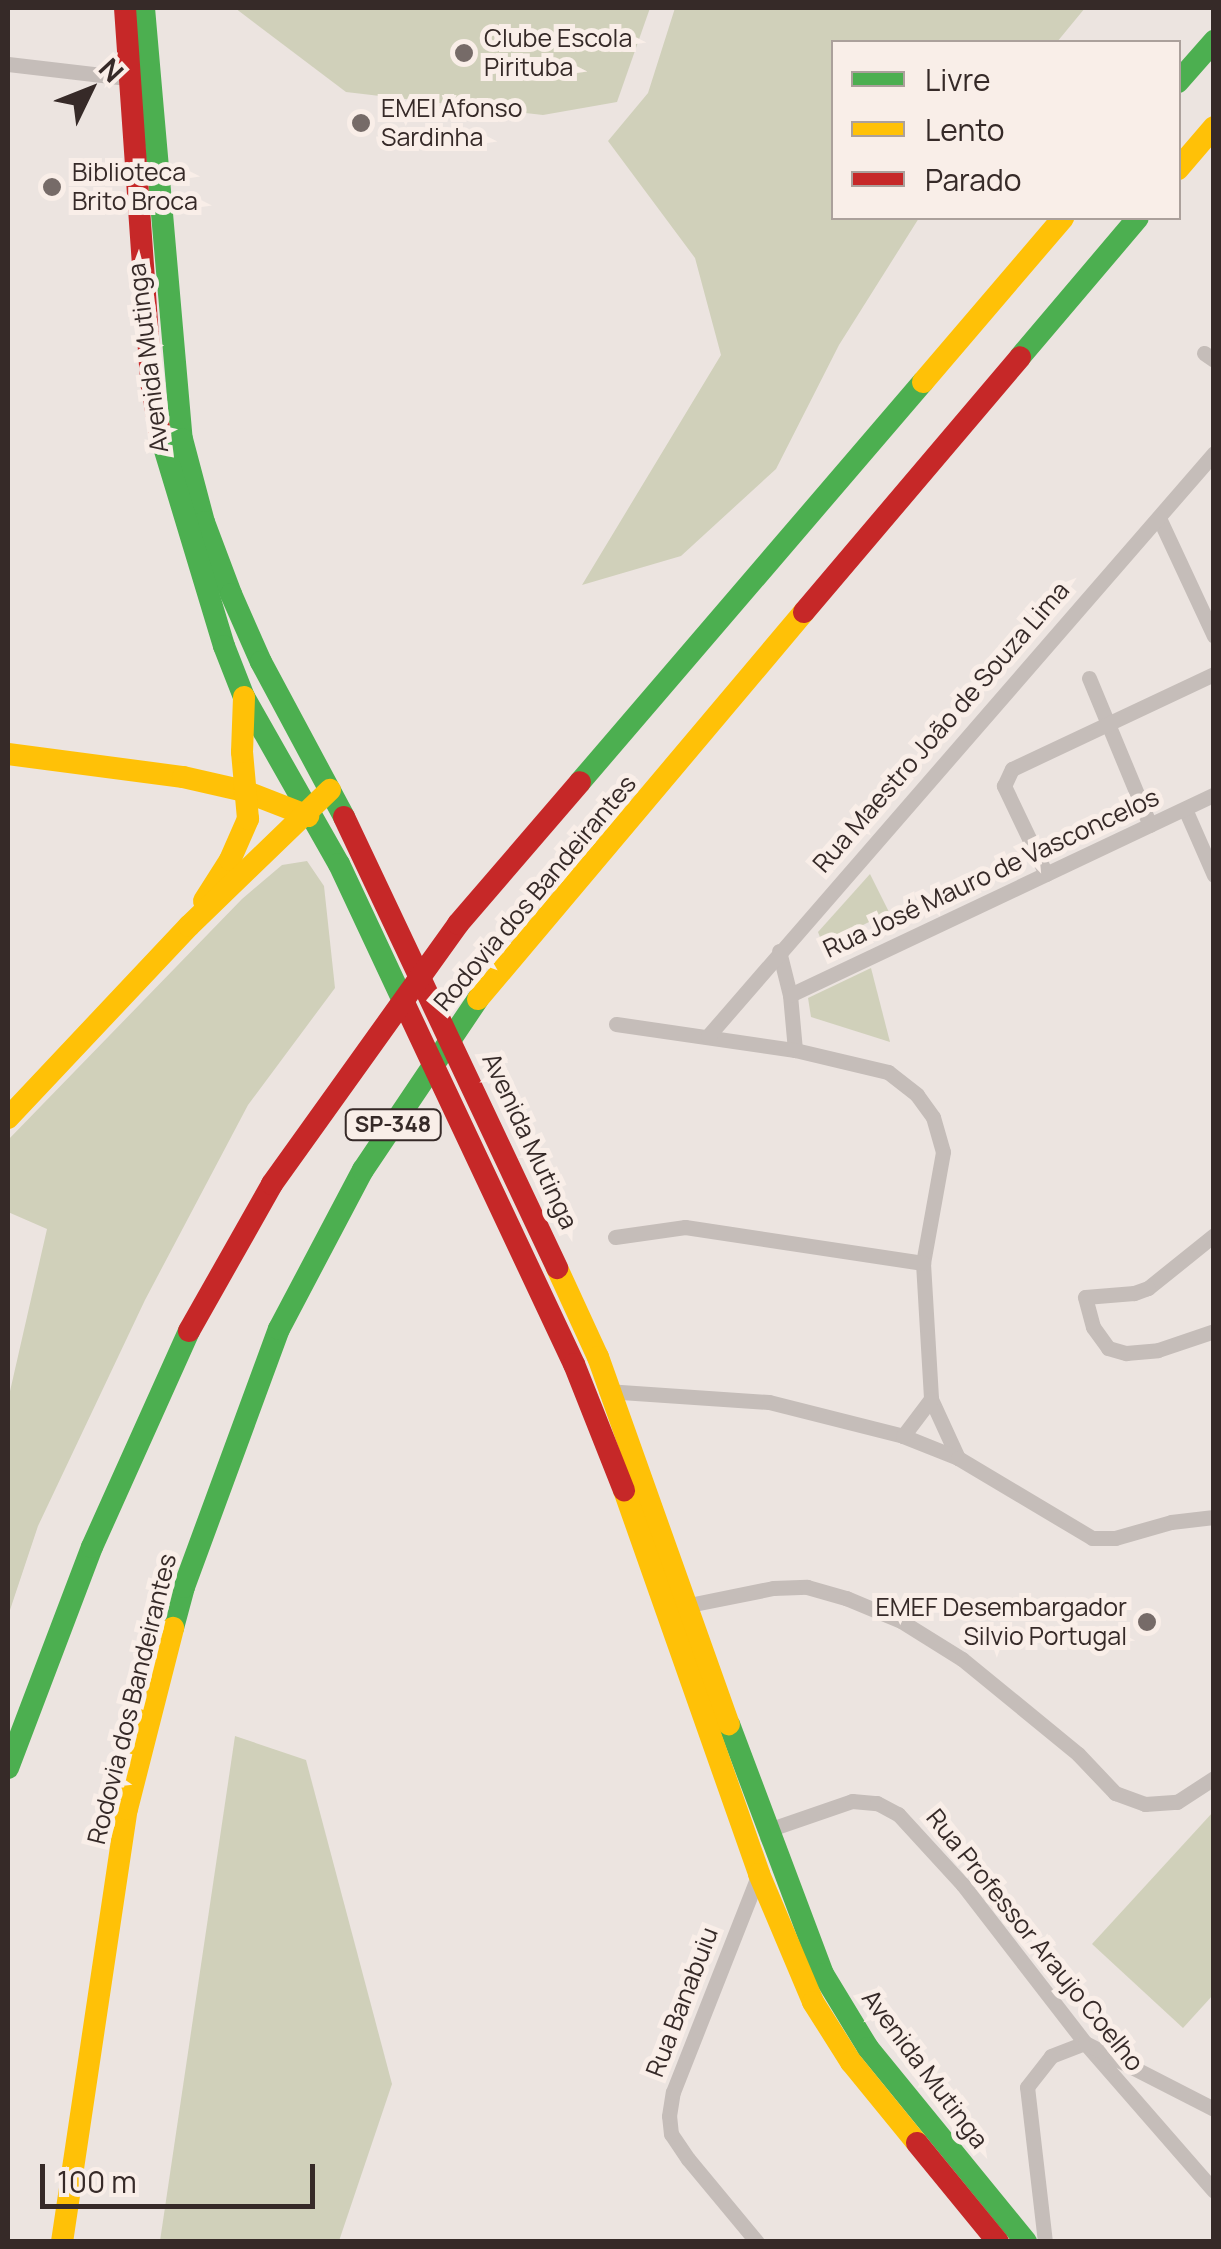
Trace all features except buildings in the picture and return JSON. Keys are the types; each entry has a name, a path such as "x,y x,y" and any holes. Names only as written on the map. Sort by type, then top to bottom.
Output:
{"main road":[{"name":"Avenida Mutinga","path":"124,8 151,382 163,451 244,697 308,816 339,864 587,1394 759,1874 813,2002 851,2062 998,2242"},
{"name":"Avenida Mutinga","path":"144,8 182,439 204,522 231,594 360,846 531,1207 612,1390 805,1935 861,2037 1026,2242"},
{"path":"1181,79 1214,41"},
{"path":"1181,166 1214,127"},
{"name":"Rodovia dos Bandeirantes","path":"8,1768 92,1546 174,1356 272,1184 458,924 1061,220"},
{"name":"Rodovia dos Bandeirantes","path":"62,2242 128,1809 184,1588 279,1329 363,1170 481,994 1136,220"},
{"path":"189,926 245,830 244,697 270,701 303,740"},
{"path":"8,754 184,777 244,791 308,816"},
{"path":"8,1118 189,926 308,816 330,790"}],"street":[{"path":"8,64 127,78"},
{"name":"Rua Maestro João de Souza Lima","path":"708,1036 1214,452"},
{"path":"1159,518 1214,636"},
{"path":"1046,874 1004,786 1006,776 1012,769 1214,674"},
{"path":"1089,678 1150,826"},
{"name":"Rua José Mauro de Vasconcelos","path":"790,996 1214,796"},
{"path":"1185,809 1214,875"},
{"path":"779,951 790,996 794,1050"},
{"path":"616,1024 794,1050 888,1072 917,1095 933,1117 943,1152 923,1263 931,1400 958,1458"},
{"path":"614,1237 685,1227 923,1263"},
{"path":"1214,1235 1148,1288 1085,1296 1093,1327 1108,1348 1126,1354 1158,1350 1214,1331"},
{"path":"587,1394 612,1390 768,1402 903,1436 958,1458 1092,1538 1115,1538 1171,1522 1214,1518"},
{"path":"903,1436 931,1400"},
{"path":"654,1574 689,1605 773,1588 808,1587 901,1621 962,1659 1078,1754 1116,1794 1145,1804 1178,1802 1214,1778"},
{"name":"Rua Professor Araujo Coelho","path":"768,1830 852,1801 877,1803 898,1814 963,1884 1085,2043 1214,2191"},
{"path":"759,1874 768,1830"},
{"name":"Rua Banabuiu","path":"758,2242 688,2159 671,2134 669,2116 673,2092 759,1874"},
{"path":"1045,2242 1027,2087 1051,2056 1085,2043 1214,2110"}],"green space":[{"name":"Clube Escola Pirituba","path":"235,8 650,8 617,102 543,115 346,92"},
{"path":"675,8 1085,8 1059,40 831,40 831,220 918,220 839,345 776,469 681,556 582,585 721,355 695,258 608,141 648,93"},
{"path":"307,861 324,886 335,988 248,1105 145,1300 38,1526 8,1616 8,1400 47,1229 8,1212 8,1140 242,899 282,865"},
{"path":"870,874 889,912 823,945 818,932"},
{"path":"871,968 890,1042 811,1017 808,998"},
{"path":"235,1736 306,1760 392,2084 339,2241 160,2241"},
{"path":"1213,1812 1213,1995 1183,2028 1092,1944"}],"traffic: fast":[{"path":"144,8 182,439 204,522 231,594 261,662 344,817"},
{"path":"1181,79 1214,41"},
{"path":"1020,357 1136,220"},
{"path":"580,782 923,382"},
{"path":"160,434 224,646 244,697 339,864 405,1005"},
{"path":"173,1628 184,1587 279,1329 363,1170 478,999"},
{"path":"8,1768 92,1547 189,1331"},
{"path":"729,1724 823,1974 868,2048 1026,2242"}],"traffic: slow":[{"path":"1181,166 1214,127"},
{"path":"923,382 1061,220"},
{"path":"478,999 804,612"},
{"path":"204,901 230,860 248,819 242,752 244,697"},
{"path":"8,754 183,777 244,791 308,816"},
{"path":"8,1118 189,926 330,790"},
{"path":"557,1268 598,1357 729,1724"},
{"path":"624,1490 759,1874 813,2002 851,2062 917,2143"},
{"path":"62,2242 127,1809 173,1628"}],"traffic: jam":[{"path":"125,8 151,382 160,434"},
{"path":"804,612 1020,357"},
{"path":"189,1331 272,1184 458,924 580,782"},
{"path":"344,817 557,1268"},
{"path":"405,1005 574,1364 624,1490"},
{"path":"917,2143 998,2242"}],"place":[{"name":"Clube Escola Pirituba","path":"464,53"},
{"name":"EMEI Afonso Sardinha","path":"361,123"},
{"name":"Biblioteca Brito Broca","path":"52,187"},
{"name":"EMEF Desembargador Silvio Portugal","path":"1147,1622"}]}
